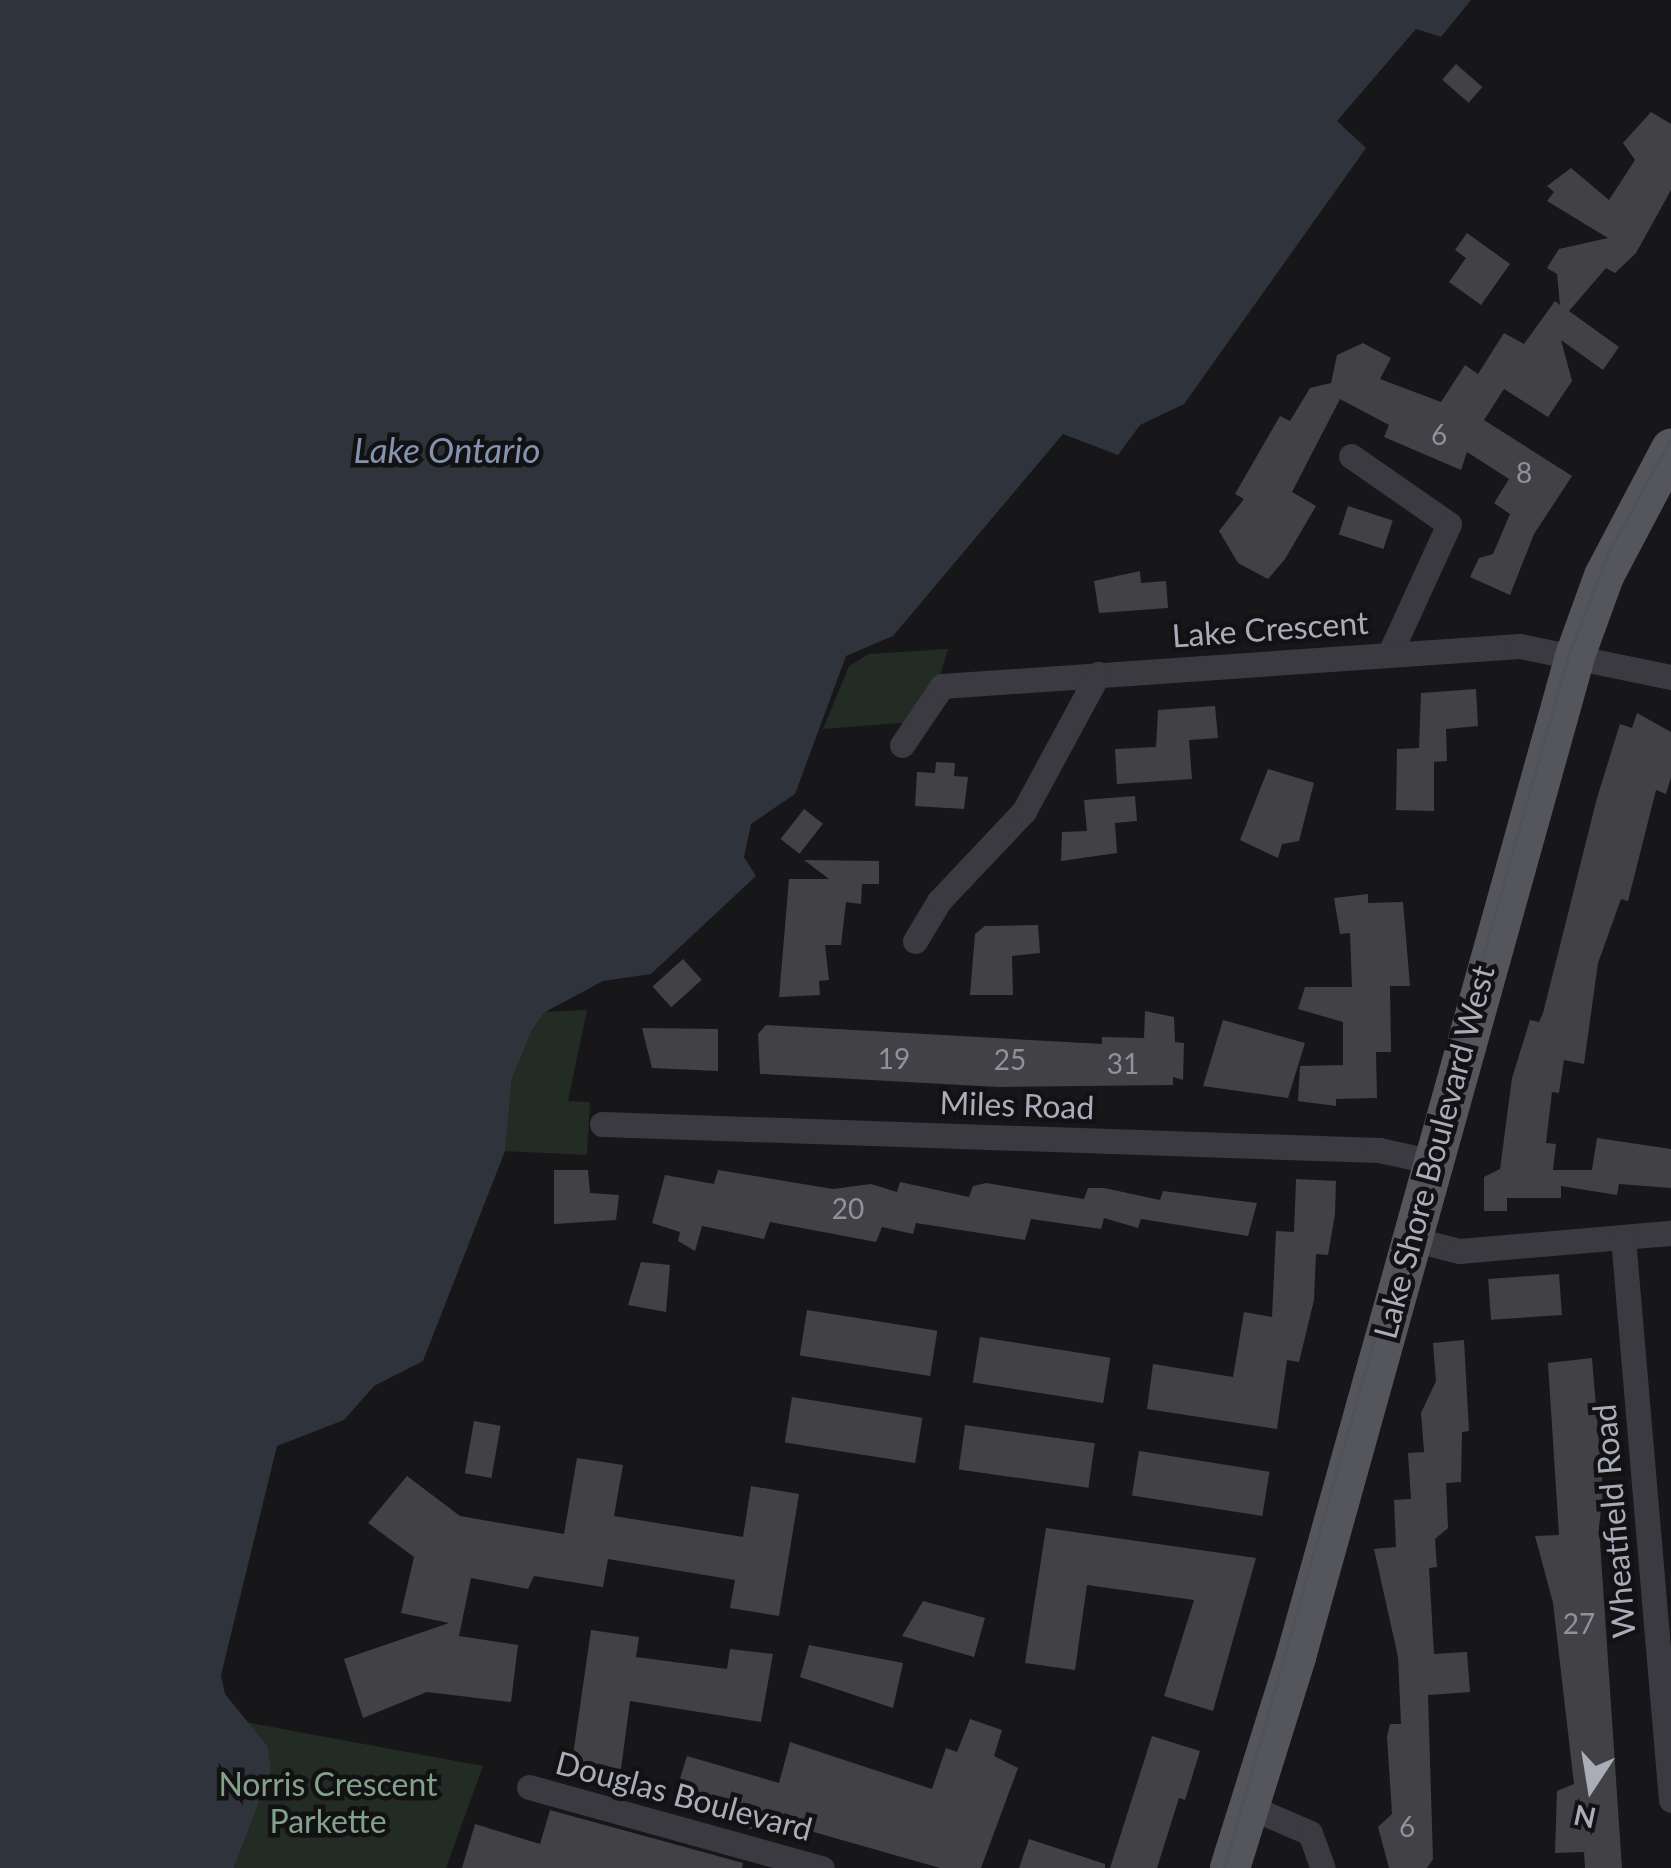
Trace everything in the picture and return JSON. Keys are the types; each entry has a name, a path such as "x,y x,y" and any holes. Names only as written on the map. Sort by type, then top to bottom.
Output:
{"main road":[{"name":"Lake Shore Boulevard West","path":"1230,1868 1576,653 1604,576 1671,449"}],"street":[{"path":"1352,456 1448,524 1390,653"},
{"name":"Lake Crescent","path":"902,745 942,686 1520,646 1576,653 1671,677"},
{"path":"915,941 939,901 1024,812 1098,674"},
{"name":"Miles Road","path":"602,1124 1379,1150 1430,1161"},
{"path":"1409,1238 1459,1251 1671,1232"},
{"name":"Wheatfield Road","path":"1623,1238 1671,1800"},
{"name":"Douglas Boulevard","path":"530,1788 822,1868"},
{"path":"1250,1808 1310,1834 1323,1868"}],"green space":[{"path":"948,649 926,721 823,729 849,666 869,654"},
{"path":"587,1010 568,1101 590,1102 587,1155 505,1151 512,1079 532,1030 545,1012"},
{"name":"Norris Crescent Parkette","path":"245,1722 483,1766 446,1868 234,1868 271,1771 268,1747"}],"water":[{"name":"Lake Ontario","path":"0,0 1471,0 1441,37 1416,29 1337,121 1366,148 1184,404 1140,425 1118,455 1063,434 893,636 846,656 795,794 751,824 744,857 756,876 651,974 603,981 545,1012 532,1030 512,1079 505,1151 423,1361 374,1386 344,1420 277,1446 221,1675 225,1694 268,1747 271,1771 234,1868 0,1868"}],"building":[{"path":"1456,64 1482,87 1469,103 1442,80"},
{"path":"1651,112 1671,124 1671,190 1636,253 1615,273 1606,268 1569,311 1619,347 1603,370 1561,340 1572,381 1548,417 1504,389 1484,420 1572,476 1534,534 1510,595 1470,577 1479,558 1493,554 1510,514 1494,503 1509,479 1467,452 1461,470 1384,437 1389,425 1340,399 1292,492 1316,506 1285,559 1268,579 1238,563 1219,531 1244,499 1235,494 1280,416 1290,421 1310,388 1331,383 1337,355 1363,343 1391,358 1380,379 1441,402 1465,365 1478,374 1504,333 1524,344 1555,301 1560,305 1557,274 1547,268 1559,249 1608,238 1547,201 1554,192 1547,186 1571,168 1609,200 1635,160 1623,143"},
{"path":"1467,233 1510,264 1481,305 1449,282 1466,258 1455,250"},
{"path":"1348,506 1393,521 1383,549 1339,535"},
{"path":"1140,571 1141,583 1166,581 1168,608 1099,613 1094,581"},
{"path":"1476,689 1478,726 1446,729 1447,761 1434,762 1434,811 1396,810 1397,749 1419,748 1421,693"},
{"path":"1215,706 1218,738 1189,740 1192,779 1117,784 1115,749 1156,747 1158,710"},
{"path":"1637,713 1671,732 1671,777 1666,794 1656,790 1628,901 1621,899 1598,963 1584,1064 1564,1060 1559,1093 1552,1092 1546,1143 1556,1144 1553,1170 1592,1170 1597,1138 1671,1149 1671,1188 1619,1184 1617,1195 1561,1186 1561,1198 1507,1198 1507,1211 1484,1211 1484,1177 1500,1169 1512,1078 1530,1020 1539,1022 1543,1013 1597,798 1620,724 1632,728"},
{"path":"936,762 955,763 954,776 968,777 964,809 915,806 917,772 935,773"},
{"path":"1268,769 1314,783 1299,841 1282,844 1278,858 1240,840"},
{"path":"1135,796 1137,821 1115,823 1117,853 1061,861 1062,832 1087,831 1084,800"},
{"path":"804,809 823,824 800,854 781,839"},
{"path":"804,860 879,861 879,884 862,884 861,904 846,902 841,945 825,945 829,980 819,981 820,995 779,997 789,879 829,879"},
{"path":"1368,894 1368,903 1403,902 1410,986 1390,986 1391,1052 1376,1052 1377,1098 1336,1099 1336,1106 1298,1101 1300,1066 1343,1065 1343,1022 1298,1009 1305,987 1352,987 1350,933 1340,934 1334,898"},
{"path":"1038,925 1040,953 1012,956 1013,995 970,995 975,934 985,926"},
{"path":"683,959 702,980 671,1007 653,986"},
{"path":"1145,1011 1174,1017 1175,1042 1184,1043 1183,1080 1173,1077 1173,1085 998,1087 760,1074 758,1034 766,1025 1102,1044 1102,1037 1144,1038"},
{"path":"1223,1020 1305,1043 1288,1098 1203,1086"},
{"path":"642,1028 718,1029 718,1071 652,1068"},
{"path":"554,1170 588,1170 590,1193 619,1195 616,1220 554,1224"},
{"path":"718,1170 833,1189 871,1184 897,1192 900,1182 969,1197 973,1186 986,1183 1084,1199 1088,1188 1104,1188 1160,1200 1163,1191 1257,1203 1248,1236 1141,1219 1138,1228 1104,1218 1101,1229 1031,1219 1025,1240 916,1223 913,1234 882,1227 876,1242 770,1222 764,1239 702,1226 695,1251 678,1241 680,1232 652,1223 665,1175 714,1184"},
{"path":"1296,1179 1336,1181 1335,1214 1328,1255 1316,1254 1314,1300 1299,1362 1287,1360 1277,1429 1147,1409 1153,1364 1233,1377 1244,1312 1272,1317 1276,1231 1294,1232"},
{"path":"641,1262 670,1265 666,1312 628,1305"},
{"path":"1559,1274 1562,1315 1491,1320 1488,1279"},
{"path":"807,1310 937,1331 930,1376 800,1355"},
{"path":"980,1337 1110,1358 1103,1403 973,1382"},
{"path":"1464,1340 1469,1431 1462,1432 1461,1482 1446,1483 1448,1528 1435,1539 1437,1567 1429,1568 1434,1654 1467,1652 1470,1692 1428,1695 1433,1859 1427,1868 1389,1868 1378,1827 1392,1814 1387,1737 1390,1724 1401,1724 1398,1657 1374,1549 1396,1547 1394,1500 1411,1499 1408,1453 1424,1452 1421,1413 1436,1381 1433,1343"},
{"path":"1592,1358 1603,1492 1599,1527 1622,1868 1585,1868 1584,1852 1555,1853 1557,1791 1574,1784 1553,1603 1535,1536 1559,1535 1548,1363"},
{"path":"792,1397 922,1418 915,1463 785,1442"},
{"path":"474,1421 501,1426 491,1478 465,1473"},
{"path":"965,1425 1095,1443 1088,1488 959,1470"},
{"path":"1139,1451 1269,1472 1262,1516 1132,1495"},
{"path":"577,1458 623,1465 614,1516 743,1537 751,1486 799,1494 779,1616 730,1608 735,1580 608,1559 603,1587 534,1576 528,1589 471,1578 459,1636 518,1645 511,1702 427,1692 363,1718 344,1659 449,1623 401,1613 414,1557 368,1523 407,1476 460,1516 564,1534"},
{"path":"1046,1528 1256,1558 1213,1711 1164,1696 1194,1600 1087,1585 1075,1670 1025,1663"},
{"path":"923,1601 985,1618 974,1657 902,1636"},
{"path":"591,1630 639,1637 636,1657 727,1669 730,1649 773,1654 761,1722 630,1701 621,1769 572,1762"},
{"path":"809,1645 903,1663 893,1708 800,1677"},
{"path":"970,1719 1002,1730 994,1756 1018,1768 981,1868 940,1868 758,1816 754,1830 672,1805 687,1756 779,1783 790,1742 932,1789 946,1748 957,1752"},
{"path":"1152,1736 1200,1751 1185,1800 1179,1798 1157,1868 1110,1868"},
{"path":"550,1810 743,1863 742,1868 462,1868 475,1824 540,1844"},
{"path":"1029,1839 1105,1864 1105,1868 1019,1868"}],"tram line":[{"path":"1224,1868 1569,653 1609,551 1671,438"}]}
